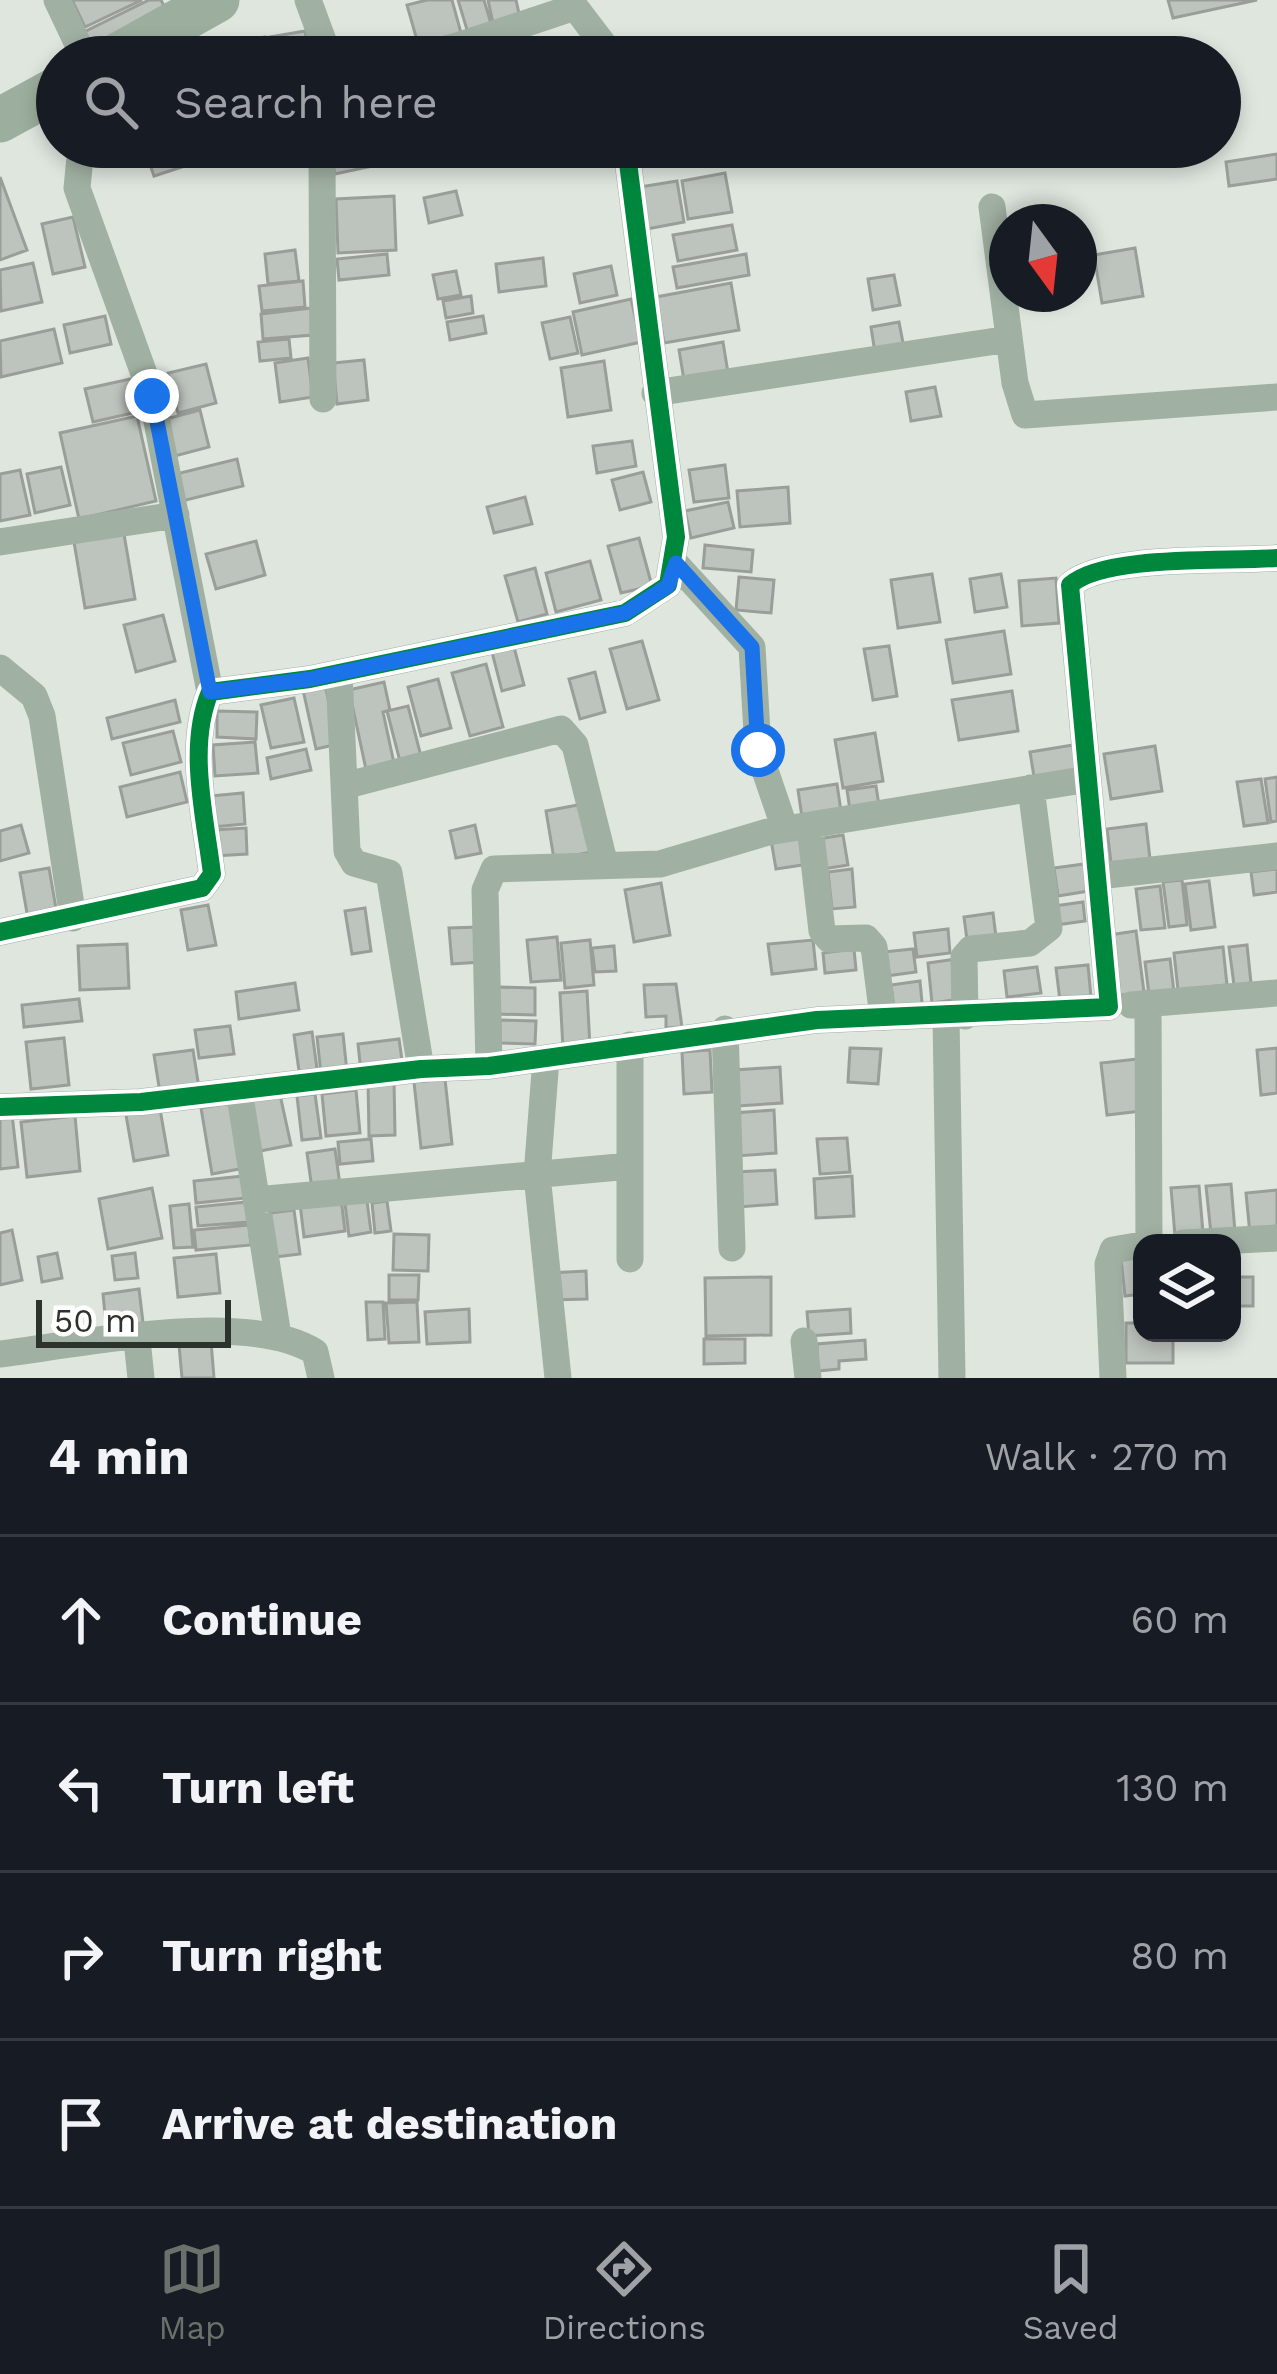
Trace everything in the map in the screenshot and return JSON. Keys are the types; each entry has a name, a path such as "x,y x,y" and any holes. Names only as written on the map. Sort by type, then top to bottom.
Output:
{"main road":[{"path":"153,36 217,0"},
{"path":"0,120 36,100"}],"street":[{"path":"57,0 74,36"},
{"path":"308,0 321,36"},
{"path":"487,36 574,7 597,36"},
{"path":"0,932 178,896 202,888 212,874 198,750 200,715 210,692 142,364 76,188 78,168"},
{"path":"322,168 323,399"},
{"path":"210,692 339,673 625,613 668,586 676,563 628,168"},
{"path":"1006,312 1018,403 1025,415 1038,418 1277,397"},
{"path":"655,393 1009,339"},
{"path":"0,542 176,515"},
{"path":"1109,1007 1070,585 1083,574 1114,568 1277,558"},
{"path":"676,563 752,647 758,750 798,828 822,931 829,939 866,938 874,947 883,1017"},
{"path":"0,668 34,696 42,716 73,918"},
{"path":"339,673 347,850 354,863 389,874 421,1069"},
{"path":"344,785 561,729 575,745 605,865"},
{"path":"489,1066 488,878 494,869 514,864 682,860 798,828 1088,779"},
{"path":"952,1378 956,1016 964,957 971,949 1030,943 1049,928 1031,788"},
{"path":"1098,875 1277,856"},
{"path":"0,1107 47,1109 489,1066 725,1029 1277,993"},
{"path":"1145,1234 1148,1004"},
{"path":"725,1029 732,1248"},
{"path":"630,1046 630,1259"},
{"path":"546,1059 537,1175 557,1378"},
{"path":"238,1090 278,1336"},
{"path":"256,1200 630,1166"},
{"path":"1241,1240 1277,1238"},
{"path":"1113,1378 1108,1264 1113,1250 1133,1246"},
{"path":"0,1354 228,1329 278,1336 315,1352 321,1378"},
{"path":"137,1340 141,1378"},
{"path":"804,1341 808,1378"},
{"path":"37,1349 41,1378"}],"building":[{"path":"72,0 142,0 85,27"},
{"path":"149,0 161,0 168,14 123,36 80,34"},
{"path":"452,0 461,33 416,36 407,5"},
{"path":"458,0 484,0 492,27 468,33"},
{"path":"488,0 516,0 520,18 493,23"},
{"path":"1168,0 1257,0 1173,18"},
{"path":"1277,154 1277,179 1229,186 1227,168 1241,168 1241,160"},
{"path":"151,168 179,168 154,176"},
{"path":"725,173 732,212 688,219 682,181"},
{"path":"0,177 27,250 0,260"},
{"path":"677,181 684,222 647,229 640,187"},
{"path":"456,191 462,215 429,223 424,198"},
{"path":"394,196 396,250 338,253 336,199"},
{"path":"73,217 85,267 53,274 42,224"},
{"path":"732,225 737,250 678,261 673,235"},
{"path":"1135,248 1143,296 1102,303 1097,254"},
{"path":"295,250 299,281 268,284 265,254"},
{"path":"387,254 389,275 339,280 337,259"},
{"path":"746,254 749,275 677,288 673,267"},
{"path":"543,258 546,286 499,292 496,264"},
{"path":"33,263 42,302 1,311 0,270"},
{"path":"611,266 617,295 580,303 574,274"},
{"path":"456,271 461,295 438,299 433,275"},
{"path":"894,275 900,305 873,310 868,279"},
{"path":"303,281 305,307 262,311 259,286"},
{"path":"731,283 739,330 664,343 656,297"},
{"path":"471,296 473,313 446,318 443,301"},
{"path":"631,299 641,342 582,355 573,312"},
{"path":"311,308 313,335 263,339 261,314"},
{"path":"105,316 111,344 70,353 64,325"},
{"path":"483,316 486,333 450,340 447,322"},
{"path":"570,317 578,353 550,359 542,323"},
{"path":"899,322 904,348 875,353 871,327"},
{"path":"54,329 62,363 1,377 0,341"},
{"path":"289,339 291,358 260,361 258,342"},
{"path":"723,342 729,379 685,386 679,350"},
{"path":"308,358 313,397 280,402 275,363"},
{"path":"364,360 368,400 337,404 333,363"},
{"path":"604,361 611,410 568,417 561,368"},
{"path":"206,364 216,403 178,413 168,373"},
{"path":"130,379 137,412 93,422 85,389"},
{"path":"935,387 941,416 911,421 906,392"},
{"path":"200,410 209,447 175,456 166,419"},
{"path":"137,416 156,501 79,519 60,433"},
{"path":"632,441 636,466 597,473 593,446"},
{"path":"237,459 243,486 182,501 176,474"},
{"path":"725,465 729,498 694,502 689,470"},
{"path":"61,467 70,505 35,513 27,474"},
{"path":"20,470 30,515 0,521 0,474"},
{"path":"643,472 651,502 620,510 612,480"},
{"path":"788,487 790,523 740,527 737,491"},
{"path":"525,497 532,524 494,533 487,507"},
{"path":"728,502 734,528 691,538 685,511"},
{"path":"124,534 135,599 85,608 74,542"},
{"path":"639,538 652,586 621,593 608,546"},
{"path":"256,541 265,575 216,589 206,554"},
{"path":"705,545 753,550 751,572 703,568"},
{"path":"590,561 601,600 556,612 546,573"},
{"path":"535,568 547,614 518,622 505,576"},
{"path":"932,574 940,622 898,628 891,580"},
{"path":"1001,574 1007,607 975,612 970,579"},
{"path":"739,577 774,580 771,613 736,610"},
{"path":"1056,578 1059,623 1022,626 1019,581"},
{"path":"163,615 175,661 136,672 124,625"},
{"path":"1004,631 1011,674 953,683 946,640"},
{"path":"642,641 659,700 627,709 610,649"},
{"path":"889,646 897,696 873,700 864,649"},
{"path":"514,647 524,685 502,691 492,652"},
{"path":"486,664 503,727 470,736 452,673"},
{"path":"595,672 605,712 580,719 569,679"},
{"path":"438,679 451,728 421,736 408,687"},
{"path":"384,682 390,710 383,712 395,768 367,774 349,690"},
{"path":"325,685 338,744 316,749 303,690"},
{"path":"1012,691 1018,731 959,740 952,700"},
{"path":"294,698 304,742 271,748 261,705"},
{"path":"175,700 180,722 112,739 107,718"},
{"path":"408,706 423,764 402,769 387,711"},
{"path":"217,711 257,712 256,739 217,737"},
{"path":"173,731 181,762 131,775 123,743"},
{"path":"875,733 883,781 843,788 835,740"},
{"path":"255,742 258,773 215,776 213,745"},
{"path":"1073,745 1078,777 1035,783 1030,752"},
{"path":"1155,746 1162,791 1111,799 1104,754"},
{"path":"306,749 311,770 271,779 267,758"},
{"path":"180,772 187,802 127,817 120,787"},
{"path":"1277,777 1277,821 1271,822 1265,779"},
{"path":"1261,779 1268,823 1244,826 1237,782"},
{"path":"837,784 842,818 803,824 798,790"},
{"path":"876,786 880,812 851,817 847,790"},
{"path":"243,793 245,824 212,827 210,796"},
{"path":"583,804 592,852 554,859 546,811"},
{"path":"1146,824 1150,859 1111,863 1107,829"},
{"path":"21,825 29,853 0,861 0,831"},
{"path":"475,825 481,853 456,858 450,831"},
{"path":"246,828 247,854 215,856 213,830"},
{"path":"804,834 809,864 776,869 771,840"},
{"path":"843,835 848,865 823,869 818,839"},
{"path":"1084,864 1089,891 1058,896 1054,868"},
{"path":"49,868 57,914 28,919 20,873"},
{"path":"852,869 855,907 832,909 828,872"},
{"path":"1277,869 1277,892 1254,895 1251,872"},
{"path":"1182,880 1187,925 1169,927 1163,882"},
{"path":"1209,881 1215,927 1191,930 1185,884"},
{"path":"661,883 670,935 634,942 625,890"},
{"path":"1160,886 1165,928 1141,930 1136,889"},
{"path":"1083,902 1085,921 1056,925 1054,906"},
{"path":"208,905 216,945 188,950 181,910"},
{"path":"365,908 371,951 352,954 345,911"},
{"path":"993,913 996,937 967,940 964,917"},
{"path":"479,927 481,962 452,964 449,928"},
{"path":"948,929 950,953 917,957 914,933"},
{"path":"1136,931 1144,992 1116,996 1109,935"},
{"path":"557,937 561,980 531,982 527,940"},
{"path":"590,940 594,985 565,988 561,943"},
{"path":"813,940 816,969 772,974 768,944"},
{"path":"127,944 129,988 80,990 78,946"},
{"path":"1247,945 1251,983 1234,985 1229,947"},
{"path":"614,946 616,971 595,972 592,948"},
{"path":"1223,947 1227,985 1178,990 1174,953"},
{"path":"854,949 856,970 825,973 823,953"},
{"path":"913,949 916,972 886,976 883,952"},
{"path":"956,959 960,999 932,1003 928,963"},
{"path":"1170,959 1174,992 1149,995 1145,962"},
{"path":"1088,965 1091,997 1060,1001 1056,968"},
{"path":"1037,967 1041,993 1007,997 1004,971"},
{"path":"920,981 923,1013 895,1016 891,985"},
{"path":"295,983 299,1010 239,1019 236,992"},
{"path":"676,984 682,1027 666,1028 666,1016 646,1017 644,985"},
{"path":"495,987 535,988 535,1015 494,1014"},
{"path":"587,991 590,1047 563,1049 560,993"},
{"path":"79,999 82,1021 24,1027 22,1005"},
{"path":"500,1020 536,1021 535,1044 500,1043"},
{"path":"230,1026 234,1054 199,1058 195,1030"},
{"path":"312,1032 318,1076 300,1078 294,1035"},
{"path":"343,1034 347,1072 321,1074 317,1037"},
{"path":"64,1038 69,1085 31,1089 26,1042"},
{"path":"399,1039 403,1067 361,1072 358,1044"},
{"path":"850,1048 881,1049 878,1084 848,1082"},
{"path":"1277,1048 1277,1093 1261,1095 1257,1050"},
{"path":"193,1050 199,1088 160,1093 154,1055"},
{"path":"710,1050 712,1092 684,1094 682,1052"},
{"path":"1138,1059 1142,1111 1107,1115 1101,1063"},
{"path":"780,1067 782,1103 738,1106 735,1070"},
{"path":"445,1079 452,1144 421,1148 414,1082"},
{"path":"394,1080 395,1135 369,1136 368,1081"},
{"path":"279,1090 291,1145 255,1152 244,1097"},
{"path":"356,1090 360,1133 326,1136 322,1094"},
{"path":"315,1094 321,1138 302,1140 297,1096"},
{"path":"235,1102 245,1168 212,1174 201,1108"},
{"path":"160,1109 168,1155 134,1161 126,1115"},
{"path":"774,1110 776,1153 736,1156 733,1113"},
{"path":"12,1114 18,1167 0,1169 0,1116"},
{"path":"75,1116 80,1171 27,1177 21,1122"},
{"path":"847,1138 850,1172 820,1174 817,1139"},
{"path":"371,1139 373,1161 340,1164 338,1142"},
{"path":"335,1149 340,1185 312,1189 307,1153"},
{"path":"775,1170 777,1204 739,1207 736,1172"},
{"path":"244,1176 246,1198 196,1203 194,1181"},
{"path":"852,1176 854,1216 816,1218 814,1179"},
{"path":"1231,1184 1235,1232 1211,1234 1206,1186"},
{"path":"1199,1186 1203,1233 1175,1234 1171,1188"},
{"path":"152,1188 162,1238 108,1249 99,1199"},
{"path":"1277,1190 1277,1231 1250,1234 1246,1193"},
{"path":"366,1193 371,1232 349,1236 344,1196"},
{"path":"341,1198 345,1231 304,1237 300,1204"},
{"path":"387,1201 391,1231 375,1233 372,1203"},
{"path":"247,1202 249,1222 198,1226 196,1207"},
{"path":"189,1204 193,1247 174,1248 170,1206"},
{"path":"294,1210 300,1254 275,1257 270,1213"},
{"path":"249,1225 251,1245 196,1250 194,1230"},
{"path":"12,1230 22,1280 0,1285 0,1233"},
{"path":"394,1234 429,1235 428,1271 393,1270"},
{"path":"57,1253 62,1278 42,1282 38,1257"},
{"path":"135,1253 138,1278 115,1280 112,1256"},
{"path":"216,1254 220,1293 178,1297 174,1258"},
{"path":"1133,1258 1133,1295 1125,1296 1121,1259"},
{"path":"586,1271 587,1299 550,1300 549,1273"},
{"path":"389,1275 419,1275 418,1300 389,1300"},
{"path":"771,1277 771,1335 706,1336 705,1278"},
{"path":"1241,1277 1253,1277 1253,1306 1241,1306"},
{"path":"139,1289 144,1331 107,1335 103,1294"},
{"path":"366,1302 383,1302 385,1339 368,1340"},
{"path":"417,1302 419,1342 389,1343 386,1303"},
{"path":"469,1309 470,1342 427,1344 425,1312"},
{"path":"850,1309 851,1333 809,1336 807,1312"},
{"path":"1126,1323 1133,1323 1133,1342 1173,1342 1173,1363 1126,1363"},
{"path":"704,1339 745,1339 745,1363 704,1364"},
{"path":"865,1340 866,1359 839,1361 839,1369 818,1371 817,1344"},
{"path":"211,1341 214,1378 182,1378 179,1345"}],"cycle path":[{"path":"0,932 202,888 212,874 199,758 210,692 310,679 625,613 668,585 676,537 629,168"},
{"path":"0,1107 141,1102 421,1069 489,1066 817,1020 1109,1007 1070,585 1087,575 1138,564 1277,558"}],"route":[{"path":"152,396 210,692 235,685 310,679 625,613 668,586 676,563 752,647 758,750"}]}
